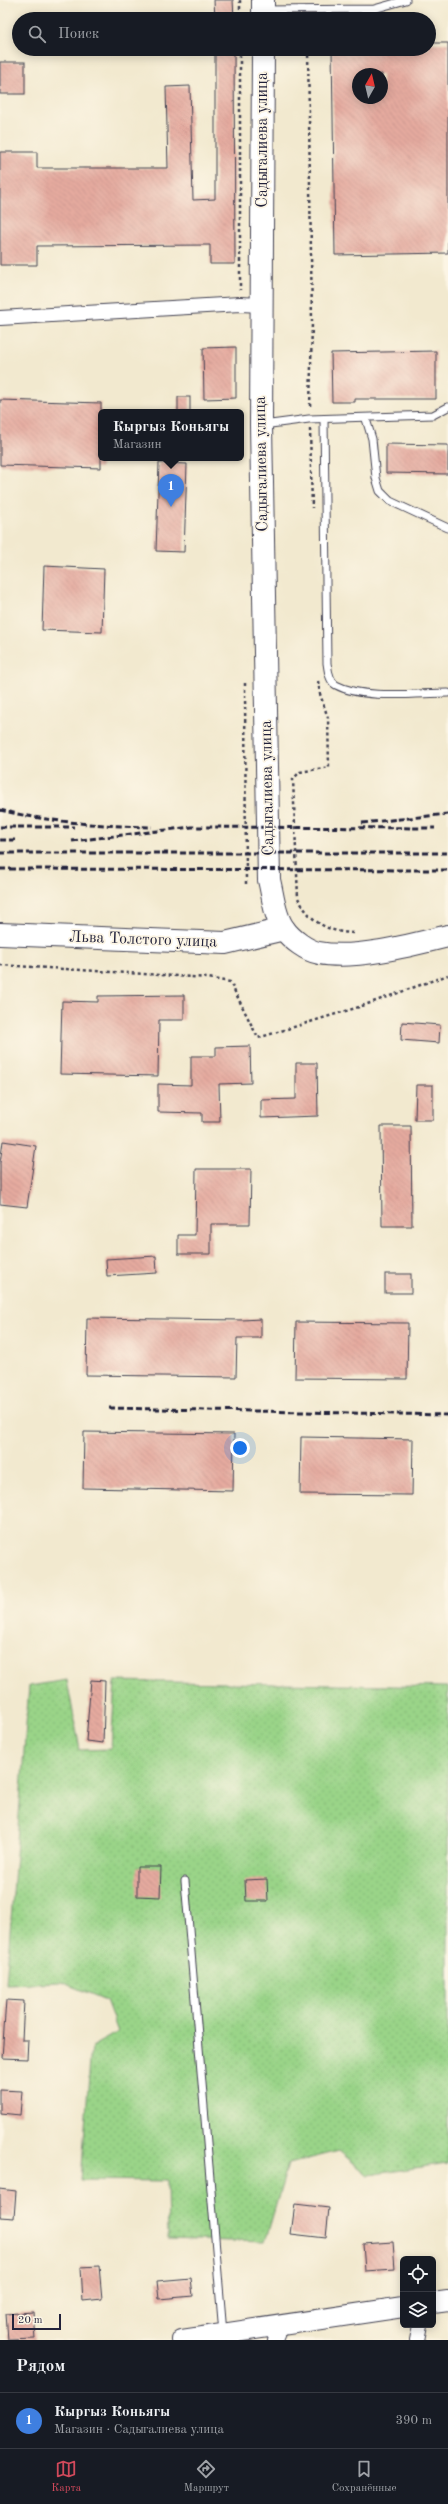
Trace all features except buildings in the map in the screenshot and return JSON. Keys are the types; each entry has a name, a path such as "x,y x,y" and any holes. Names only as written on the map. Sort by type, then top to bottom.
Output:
{"main road":[{"name":"Садыгалиева улица","path":"263,56 263,305 261,425 269,880 275,906 284,929"},
{"name":"Льва Толстого улица","path":"0,934 224,943 284,929"},
{"path":"284,929 300,944 318,953 347,955 448,936"}],"street":[{"path":"0,318 240,304 263,305"},
{"path":"436,2303 448,2302"},
{"path":"182,2340 223,2333 278,2332 400,2308"},
{"path":"417,2340 419,2328"}],"lane":[{"path":"263,10 374,9 406,0"},
{"path":"261,425 309,418 366,419 432,415 448,407"},
{"path":"324,419 327,663 330,677 335,685 366,692 448,692"},
{"path":"366,419 372,439 376,478 380,491 390,501 448,528"},
{"path":"186,1881 223,2333"}],"path":[{"path":"240,0 240,12"},
{"path":"329,767 300,772 293,779 298,898 304,911 313,921 327,929 344,933 363,934"},
{"path":"0,965 208,978 230,982 258,1038 362,1006 448,974"}],"green space":[{"path":"67,1680 80,1750 111,1749 115,1681 448,1687 448,2163 368,2175 339,2151 288,2164 265,2242 168,2239 167,2181 81,2180 91,2047 118,2032 106,2000 61,1982 6,1984 29,1686"}],"railway":[{"path":"0,810 37,818 75,823 152,827"},
{"path":"362,823 448,814"},
{"path":"0,827 74,827"},
{"path":"72,841 192,827 435,828"},
{"path":"0,840 15,840"},
{"path":"0,853 448,853"},
{"path":"0,869 448,870"},
{"path":"109,1408 448,1415"}],"place":[{"name":"Кыргыз Коньягы","path":"171,507"}]}
